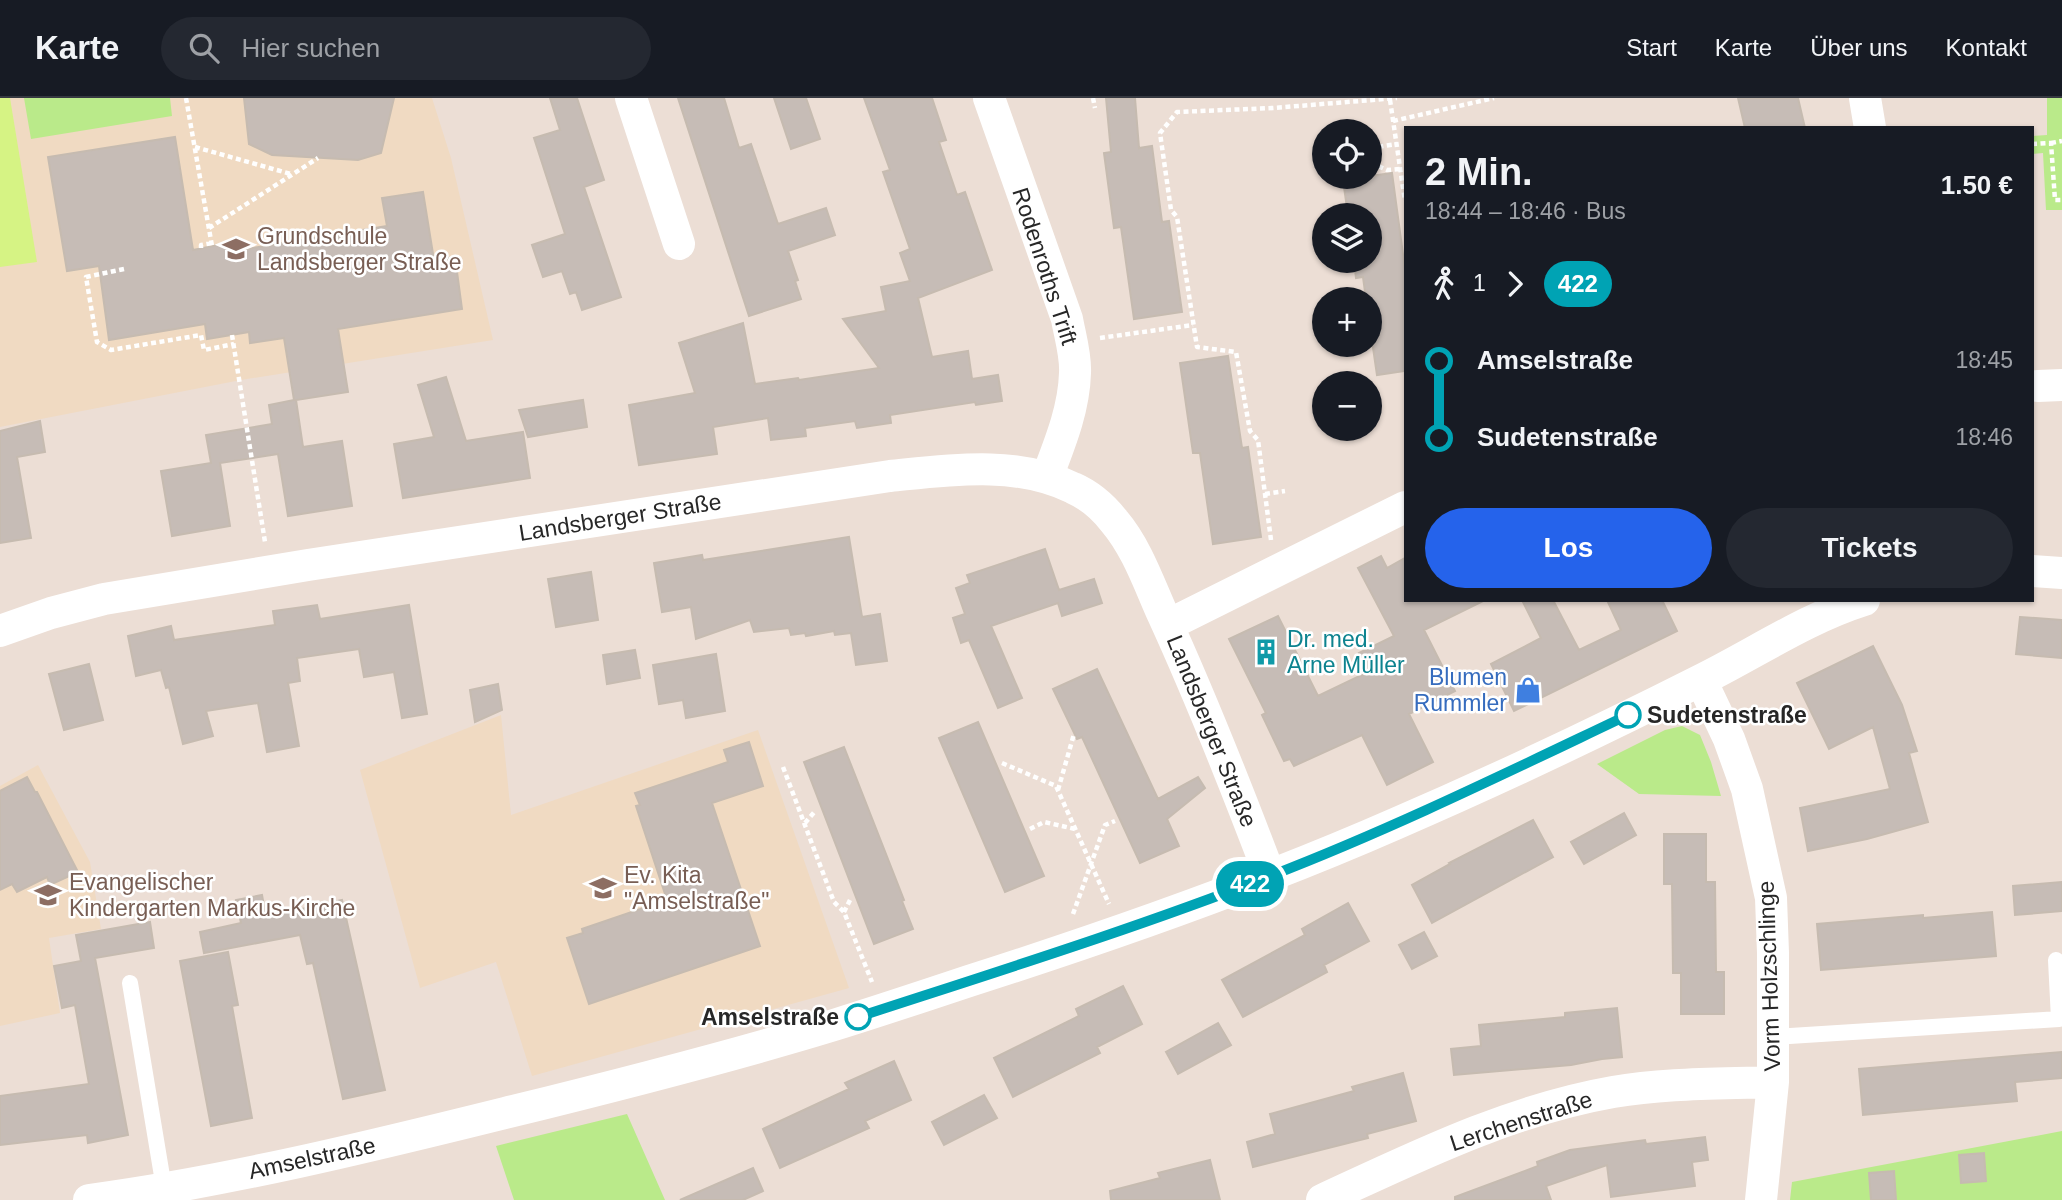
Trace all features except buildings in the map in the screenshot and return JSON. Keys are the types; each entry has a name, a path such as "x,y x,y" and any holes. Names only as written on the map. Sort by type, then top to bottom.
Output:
{"street":[{"path":"631,98 679,244"},
{"name":"Rodenroths Trift","path":"989,98 1067,319 1072,341 1075,371 1072,399 1064,432 1047,477"},
{"path":"1865,98 1870,126"},
{"name":"Landsberger Straße","path":"0,631 51,613 104,600 270,571 890,476 953,469 1008,470 1047,477 1074,488 1096,502 1132,546 1168,625 1270,876"},
{"name":"Landsberger Straße","path":"1168,625 1404,508"},
{"path":"2034,570 2062,573"},
{"name":"Amselstraße","path":"89,1200 268,1168 400,1140 666,1072 833,1025 1060,952 1270,876 1397,823 1701,680 1784,634 1858,602"},
{"name":"Vorm Holzschlinge","path":"1701,680 1729,739 1746,789 1771,898 1773,1082 1761,1200"},
{"name":"Lerchenstraße","path":"1322,1200 1489,1127 1550,1106 1613,1092 1681,1085 1773,1082"}],"lane":[{"path":"1773,1037 2059,1019 2056,960"},
{"path":"130,982 164,1188"}],"path":[{"path":"186,98 212,244 201,247"},
{"path":"1093,98 1095,108"},
{"path":"1270,98 1272,108"},
{"path":"1275,573 1258,440 1250,430 1236,352 1197,346 1177,218 1171,210 1160,134 1177,112 1397,98"},
{"path":"1393,121 1494,98"},
{"path":"1390,100 1404,195"},
{"path":"2034,144 2062,141"},
{"path":"2051,143 2055,200 2062,200"},
{"path":"1382,146 1397,144"},
{"path":"195,146 292,174"},
{"path":"209,228 318,158"},
{"path":"1382,168 1400,169"},
{"path":"124,269 86,276 97,342 111,350 201,335 204,350 234,344"},
{"path":"1072,341 1193,325"},
{"path":"232,335 270,571"},
{"path":"1265,494 1285,491"},
{"path":"1058,791 1074,734"},
{"path":"1002,763 1056,786 1120,930"},
{"path":"783,767 834,902 844,912 882,1009"},
{"path":"804,824 816,810"},
{"path":"1060,952 1105,825 1115,821"},
{"path":"1030,829 1044,822 1075,829"},
{"path":"844,912 850,900"}],"shaded area":[{"name":"Grundschule Landsberger Straße","path":"0,98 432,98 451,158 493,340 241,380 0,427"},
{"name":"Ev. Kita \"Amselstraße\"","path":"501,715 511,815 758,730 849,988 532,1076 496,962 420,988 360,770"},
{"name":"Evangelischer Kindergarten Markus-Kirche","path":"38,765 90,862 101,929 49,938 60,1013 0,1026 0,786"}],"green space":[{"path":"0,98 10,98 37,262 0,267"},
{"path":"24,98 170,98 172,116 31,139"},
{"path":"2047,98 2062,98 2062,210 2046,210 2043,153 2034,154 2034,136 2047,135"},
{"path":"1682,726 1700,735 1721,796 1639,794 1597,764 1665,730"},
{"path":"627,1114 665,1200 514,1200 496,1146"},
{"path":"2062,1131 2062,1200 1790,1200 1792,1182"}],"bus line":[{"name":"422","path":"858,1017 1060,952 1270,876 1397,823 1628,715"}],"place":[{"name":"Grundschule Landsberger Straße","path":"236,249"},
{"name":"Dr. med. Arne Müller","path":"1266,652"},
{"name":"Blumen Rummler","path":"1528,690"},
{"name":"Sudetenstraße","path":"1628,715"},
{"name":"Ev. Kita \"Amselstraße\"","path":"603,888"},
{"name":"Evangelischer Kindergarten Markus-Kirche","path":"48,895"},
{"name":"Amselstraße","path":"858,1017"}]}
